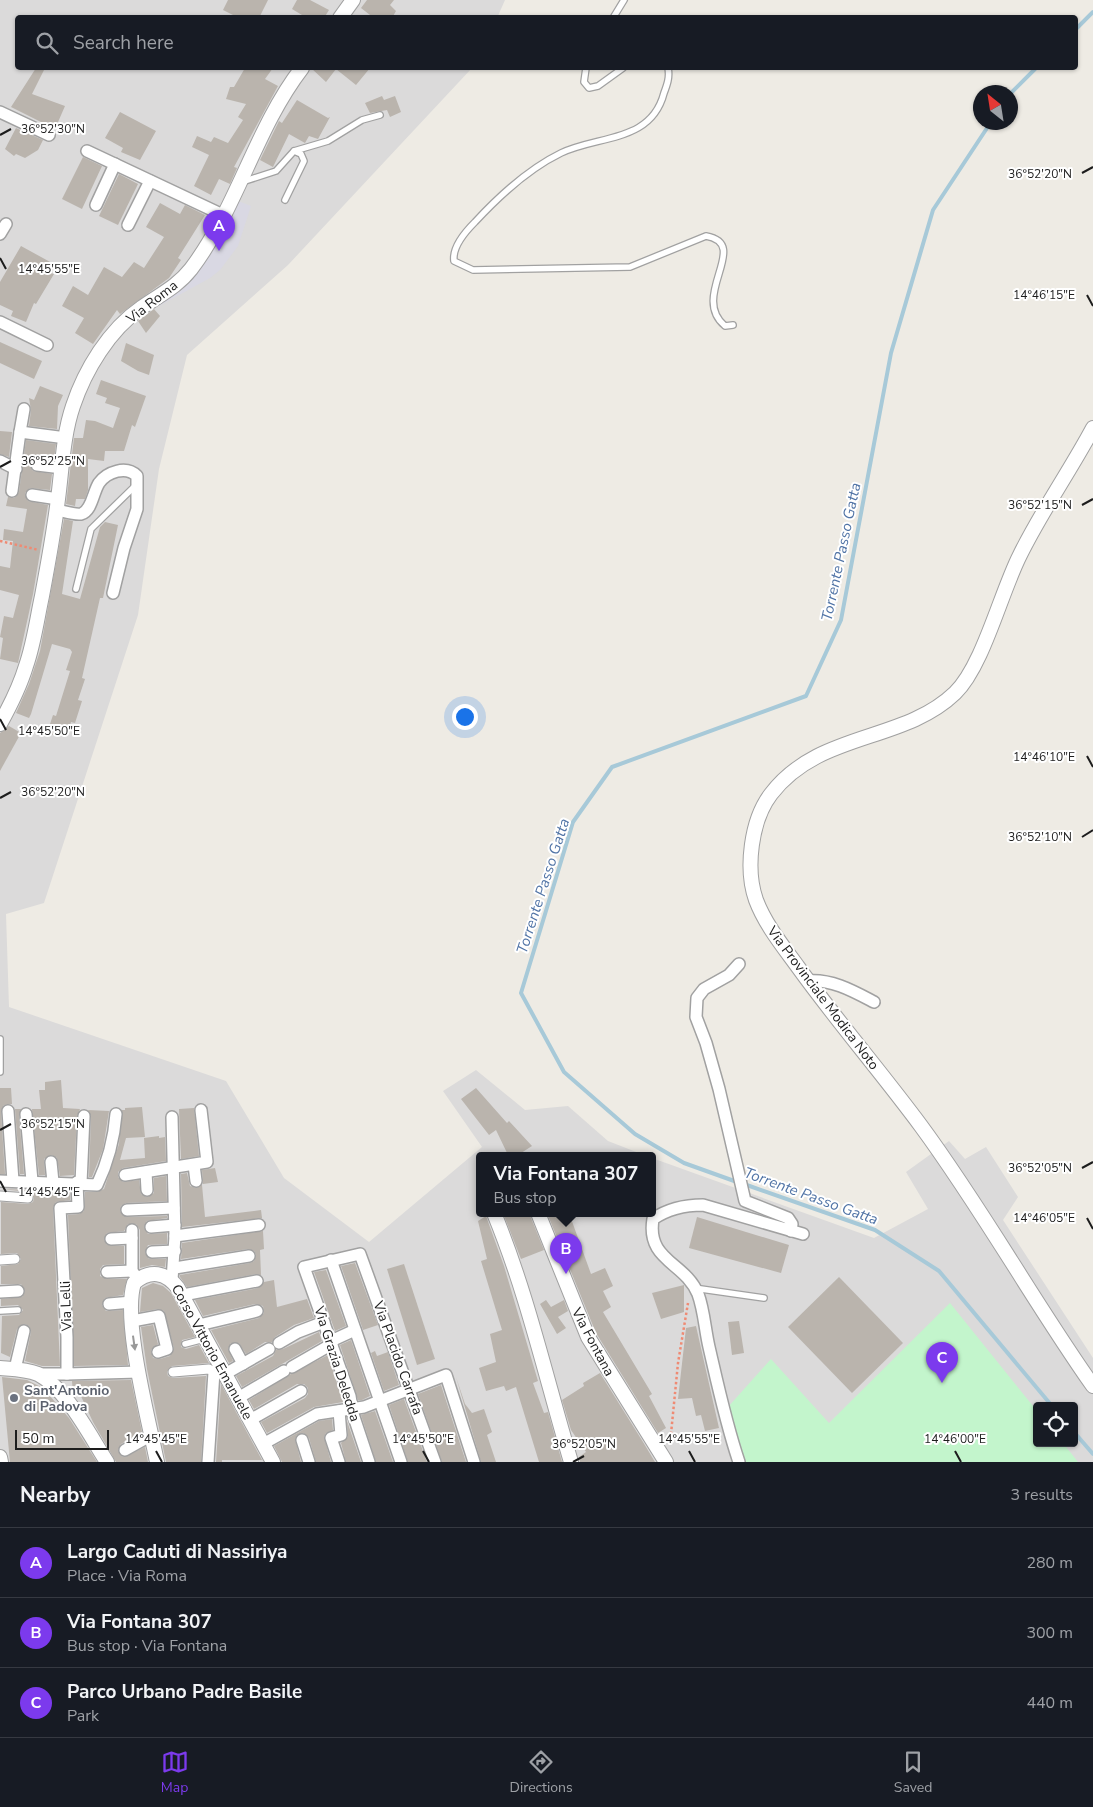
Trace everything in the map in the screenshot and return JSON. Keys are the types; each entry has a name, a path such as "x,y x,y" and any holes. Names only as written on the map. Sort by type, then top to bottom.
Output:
{"street":[{"path":"342,15 353,0"},
{"name":"Via Roma","path":"0,724 26,666 50,553 72,407 98,354 132,316 176,286 191,269 225,216 284,90 300,70"},
{"path":"0,112 49,135"},
{"path":"87,151 225,216"},
{"path":"96,205 115,164"},
{"path":"128,225 150,181"},
{"path":"0,322 47,345"},
{"path":"12,491 24,409"},
{"name":"Via Provinciale Modica Noto","path":"1093,428 1022,550 975,664 957,692 926,714 839,745 816,757 782,781 768,797 754,834 750,859 750,880 762,914 808,981 921,1126 1093,1386"},
{"path":"20,432 66,438"},
{"path":"0,461 16,469"},
{"path":"37,465 62,468"},
{"path":"32,495 80,514 86,510 99,483 117,470 134,472 138,483 137,510 124,548 113,594"},
{"path":"739,964 729,976 704,988 697,998 696,1018 706,1043 719,1089 745,1202 788,1218 797,1232 703,1205 688,1205 661,1214 653,1219 652,1227 656,1246 662,1256 686,1277 696,1291 725,1420 739,1462"},
{"path":"808,981 820,980 839,985 874,1002"},
{"path":"125,1175 207,1162 201,1110"},
{"path":"8,1111 13,1181"},
{"path":"26,1114 32,1181"},
{"path":"0,1181 97,1185 109,1157 115,1133 116,1114"},
{"path":"79,1183 84,1116"},
{"path":"172,1116 175,1231 173,1274 249,1256"},
{"path":"51,1162 52,1182"},
{"path":"194,1165 196,1181"},
{"path":"146,1172 148,1190"},
{"name":"Via Lelli","path":"67,1374 67,1337 60,1208 78,1207 79,1183"},
{"path":"0,1196 28,1198"},
{"path":"127,1210 174,1208"},
{"path":"496,1217 513,1262 533,1326 571,1462"},
{"name":"Via Fontana","path":"540,1217 588,1337 665,1460"},
{"path":"151,1226 175,1231 259,1225"},
{"path":"112,1238 132,1234 135,1275 132,1288 132,1321 139,1372 158,1462"},
{"path":"152,1252 175,1251"},
{"name":"Via Placido Carrafa","path":"331,1260 360,1254 435,1462"},
{"path":"0,1260 15,1259"},
{"path":"331,1260 401,1462"},
{"name":"Via Grazia Deledda","path":"331,1260 304,1267 350,1396 352,1410 369,1462"},
{"path":"107,1272 135,1275"},
{"name":"Corso Vittorio Emanuele","path":"135,1275 173,1274 206,1338 220,1371 238,1398 273,1462"},
{"path":"183,1295 257,1281"},
{"path":"0,1292 18,1291"},
{"path":"109,1304 132,1302"},
{"path":"198,1325 257,1311"},
{"path":"132,1321 159,1316 166,1348 158,1352"},
{"path":"173,1372 220,1371 243,1364 298,1332 324,1322"},
{"path":"238,1398 356,1330"},
{"path":"15,1369 24,1331"},
{"path":"235,1349 243,1364"},
{"path":"0,1368 38,1374 139,1372"},
{"path":"208,1462 220,1371"},
{"path":"38,1374 54,1385 107,1462"},
{"path":"263,1444 317,1414 352,1410 446,1376 474,1462"},
{"path":"250,1420 301,1391"},
{"path":"339,1411 341,1435 331,1438 339,1462"},
{"path":"124,1450 152,1435"},
{"path":"302,1440 309,1462"},
{"path":"0,1457 1,1462"}],"lane":[{"path":"615,15 624,0"},
{"path":"586,70 584,82 589,88 598,86 620,70"},
{"path":"669,70 670,74 663,98 654,114 643,125 631,134 580,146 542,164 512,186 470,227 457,246 453,256 454,261 473,270 630,267 706,236 715,238 721,244 724,253 723,267 712,293 712,303 720,322 725,326 733,325"},
{"path":"240,183 276,171 294,151 328,140 362,120 380,115"},
{"path":"285,200 304,161 301,154 294,151"},
{"path":"76,588 91,529 106,512 138,483"},
{"path":"0,1039 0,1072"},
{"path":"696,1291 764,1298"},
{"path":"0,1311 18,1310"},
{"path":"185,1344 206,1338"}],"path":[{"path":"0,541 50,553"},
{"path":"665,1460 670,1444 678,1363 688,1302 696,1291"}],"shaded area":[{"path":"0,0 505,0 498,15 15,15 15,70 470,70 288,265 187,355 159,469 138,615 44,903 6,914 9,1007 226,1081 284,1178 369,1242 476,1152 476,1217 656,1217 656,1159 874,1238 928,1209 906,1172 949,1141 965,1159 986,1147 1018,1197 1003,1220 1093,1358 1093,1462 0,1462"},
{"path":"233,199 251,206 238,246 220,270 210,278 159,306 155,300 165,294"},
{"path":"476,1070 525,1110 568,1106 608,1141 636,1152 476,1152 482,1147 443,1091"}],"green space":[{"path":"950,1303 1033,1406 1033,1447 1066,1447 1078,1462 745,1462 728,1407 771,1359 829,1423"}],"building":[{"path":"228,0 268,0 260,15 233,15 223,10"},
{"path":"297,0 310,0 329,10 326,15 302,15 292,9"},
{"path":"367,0 394,0 390,5 396,11 394,15 370,15 361,8"},
{"path":"35,70 44,70 32,94 65,106 55,129 11,107"},
{"path":"244,70 272,70 265,79 278,86 234,167 237,168 230,184 219,179 211,195 194,186 209,155 192,147 197,136 211,142 214,137 228,143 243,120 238,117 246,104 226,99 230,87 234,87"},
{"path":"313,70 335,70 326,82"},
{"path":"337,70 368,70 356,85"},
{"path":"382,96 384,100 395,96 401,112 390,117 387,110 370,113 365,103"},
{"path":"297,100 328,118 330,117 318,139 309,136 305,143 289,134 273,167 260,160 279,121 282,123"},
{"path":"120,112 156,131 140,160 121,152 123,148 105,138"},
{"path":"16,128 43,140 38,150 25,158 16,154 14,156 5,149"},
{"path":"83,157 102,166 82,209 62,199"},
{"path":"119,174 138,184 118,225 99,216"},
{"path":"160,203 180,214 185,205 205,215 178,258 181,260 169,278 120,314 117,310 93,344 75,333 84,318 62,306 73,286 88,295 104,267 122,277 134,262 144,268 164,237 146,227"},
{"path":"21,246 52,263 54,268 51,273 54,274 36,304 34,303 26,322 11,316 13,311 0,305 0,282"},
{"path":"154,309 160,316 146,333 138,321"},
{"path":"0,342 42,361 34,379 0,363"},
{"path":"126,343 154,355 149,375 121,361"},
{"path":"101,380 146,396 135,427 132,425 124,451 105,451 104,461 88,459 88,490 85,499 76,499 75,506 66,504 74,438 83,438 86,420 95,421 113,428 120,408 105,403 107,398 96,394"},
{"path":"40,386 63,395 58,406 57,429 29,426 31,410 29,398 34,400"},
{"path":"0,431 12,432 9,457 0,454"},
{"path":"26,440 56,444 54,459 35,458 30,464 33,471 52,474 50,490 30,488 25,493 28,501 48,505 33,594 18,663 0,659 3,638 0,637 4,616 13,618 19,595 0,590 0,566 10,568 13,541 3,540 4,529 23,532 27,509 6,506 8,497 14,498 19,492"},
{"path":"64,519 73,521 62,594 80,599 100,527 105,522 118,525 103,598 100,598 82,678 85,679 78,700 82,701 75,723 71,722 67,736 58,733 57,736 47,733 53,715 56,716 70,671 66,670 72,652 70,649 52,644 29,718 16,713 29,684 40,651"},
{"path":"9,726 21,733 0,771 0,733"},
{"path":"61,1080 63,1108 80,1109 77,1116 74,1175 60,1176 57,1158 51,1155 44,1159 45,1175 39,1175 32,1109 41,1109 39,1090 45,1090 45,1082"},
{"path":"0,1088 11,1088 12,1104 4,1105 1,1111 5,1174 0,1174"},
{"path":"476,1088 507,1123 509,1121 532,1146 523,1152 507,1152 496,1130 489,1135 461,1099"},
{"path":"142,1107 145,1137 126,1138 120,1160 145,1158 144,1138 159,1136 159,1138 165,1137 166,1161 123,1168 118,1172 118,1177 123,1182 139,1180 141,1194 147,1197 154,1193 154,1178 166,1176 167,1201 126,1203 121,1206 120,1211 127,1217 167,1216 167,1218 147,1221 144,1227 148,1234 167,1233 167,1244 148,1245 145,1252 149,1259 166,1259 165,1267 152,1265 140,1268 140,1230 136,1224 128,1224 124,1231 107,1233 104,1239 107,1245 124,1246 124,1264 103,1265 100,1269 100,1276 107,1279 127,1279 123,1295 105,1298 102,1305 106,1311 123,1310 128,1365 74,1366 68,1215 79,1214 84,1211 85,1192 97,1192 104,1189 119,1144 122,1110 125,1110 125,1108"},
{"path":"194,1108 199,1156 181,1159 179,1109"},
{"path":"15,1109 21,1109 19,1115 24,1174 20,1174"},
{"path":"88,1110 109,1111 103,1149 92,1177 89,1177 91,1116"},
{"path":"215,1168 218,1182 203,1184 202,1170"},
{"path":"187,1173 190,1186 196,1188 202,1185 205,1217 261,1210 262,1218 182,1227 181,1174"},
{"path":"1,1189 70,1191 70,1200 56,1202 53,1208 60,1366 42,1366 25,1361 31,1332 29,1326 25,1324 17,1329 10,1357 1,1353 2,1316 19,1315 23,1310 18,1305 1,1306 1,1299 22,1297 25,1291 21,1284 1,1284 1,1266 18,1264 21,1259 17,1253 1,1254 1,1202 28,1204 33,1202 34,1198 29,1192"},
{"path":"486,1217 504,1266 538,1381 533,1383 544,1413 548,1412 562,1462 539,1462 516,1387 506,1391 504,1386 486,1391 479,1368 496,1362 490,1334 502,1330 481,1261 487,1259 478,1221"},
{"path":"505,1217 531,1217 544,1250 521,1259"},
{"path":"549,1217 570,1217 591,1274 605,1268 613,1286 603,1291 611,1307 603,1312 652,1394 649,1396 666,1428 658,1433 596,1333"},
{"path":"697,1217 789,1245 781,1273 689,1248"},
{"path":"263,1231 264,1249 260,1250 261,1275 256,1274 187,1287 180,1277 180,1275 250,1263 254,1261 256,1255 254,1251 248,1249 181,1259 182,1243"},
{"path":"355,1263 378,1325 363,1330 341,1266"},
{"path":"404,1264 435,1359 417,1365 387,1269"},
{"path":"326,1270 346,1326 335,1331 314,1272"},
{"path":"839,1277 903,1343 852,1393 788,1327"},
{"path":"274,1280 277,1307 307,1299 314,1318 294,1325 275,1337 272,1342 265,1342 246,1354 239,1343 231,1343 228,1349 233,1361 229,1363 211,1330 259,1318 264,1313 263,1306 255,1304 203,1316 195,1300 258,1288 264,1282"},
{"path":"153,1283 163,1286 171,1293 195,1337 182,1340 181,1347 186,1349 199,1345 209,1363 172,1366 167,1372 168,1376 173,1378 206,1376 201,1462 166,1462 147,1369 141,1327 153,1325 158,1344 151,1350 153,1358 160,1359 170,1356 174,1348 164,1311 158,1309 140,1312 142,1288"},
{"path":"684,1285 684,1312 661,1319 652,1293"},
{"path":"546,1300 551,1307 564,1300 568,1311 558,1317 566,1328 557,1334 540,1304"},
{"path":"739,1321 744,1353 732,1355 728,1322"},
{"path":"696,1326 719,1428 705,1431 701,1415 696,1416 692,1398 678,1399 686,1328"},
{"path":"319,1332 322,1341 242,1387 236,1376 273,1356 276,1350 283,1349"},
{"path":"351,1340 370,1396 362,1400 358,1400 340,1345"},
{"path":"375,1351 377,1356 388,1352 399,1385 384,1391 371,1353"},
{"path":"328,1355 343,1402 314,1407 267,1433 261,1422 305,1398 308,1394 308,1388 304,1384 297,1384 254,1409 249,1400 291,1374"},
{"path":"600,1373 655,1462 580,1462 579,1457 586,1452 571,1430 562,1400 584,1386 583,1383"},
{"path":"2,1377 27,1380 43,1388 69,1418 97,1462 10,1462"},
{"path":"456,1377 465,1404 472,1413 484,1409 492,1432 487,1435 496,1462 481,1462"},
{"path":"131,1380 142,1432 121,1444 118,1450 121,1456 125,1457 145,1447 148,1462 116,1462 93,1422 80,1394 73,1394 72,1381"},
{"path":"221,1384 262,1460 222,1460 222,1462 216,1462"},
{"path":"441,1385 466,1462 442,1462 418,1394"},
{"path":"404,1399 427,1462 408,1462 389,1405"},
{"path":"375,1411 393,1462 376,1462 361,1415"},
{"path":"332,1419 333,1430 326,1433 324,1437 331,1462 316,1462 309,1438 303,1433 297,1435 295,1439 301,1462 282,1462 274,1446 319,1421"},
{"path":"347,1421 361,1462 346,1462 341,1443 348,1437"}],"waterway":[{"name":"Torrente Passo Gatta","path":"1078,27 1093,12"},
{"name":"Torrente Passo Gatta","path":"1018,86 1034,70"},
{"name":"Torrente Passo Gatta","path":"737,1182 684,1163 635,1134 564,1072 521,993 573,822 612,767 806,696 841,620 891,353 933,210 986,130"},
{"name":"Torrente Passo Gatta","path":"744,1184 875,1230 939,1271 1049,1402"},
{"name":"Torrente Passo Gatta","path":"1078,1437 1093,1454"}],"place":[{"name":"Largo Caduti di Nassiriya","path":"219,251"},
{"name":"Via Fontana 307","path":"566,1274"},
{"name":"Parco Urbano Padre Basile","path":"942,1383"},
{"name":"Sant'Antonio di Padova","path":"14,1398"}]}
